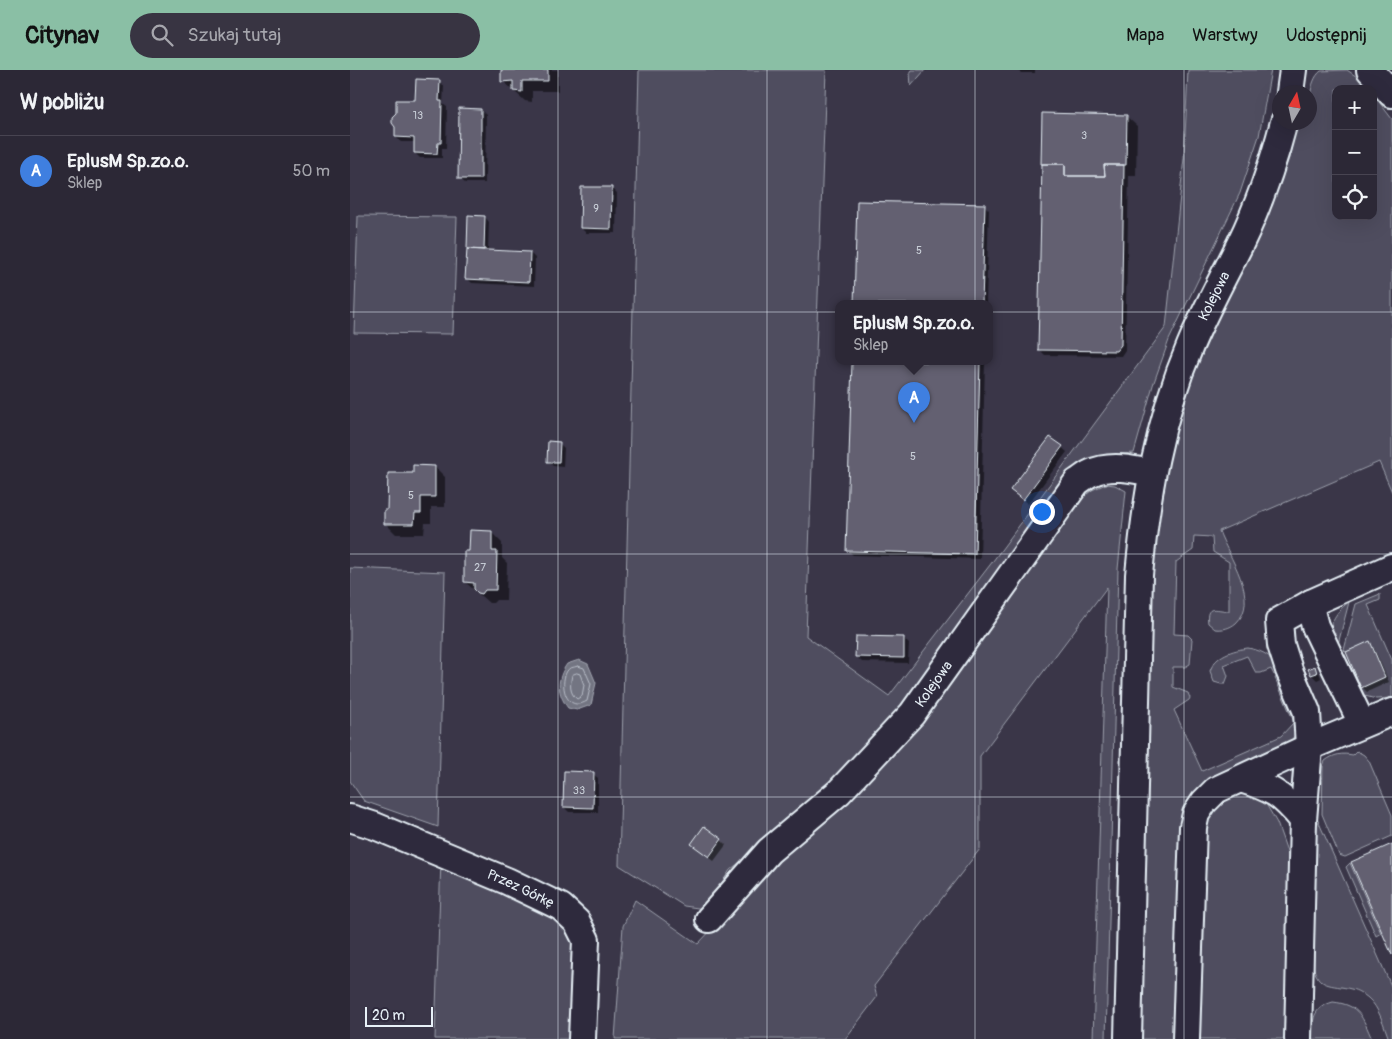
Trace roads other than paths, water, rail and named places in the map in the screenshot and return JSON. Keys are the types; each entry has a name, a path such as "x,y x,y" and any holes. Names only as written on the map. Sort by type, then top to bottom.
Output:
{"street":[{"path":"1291,85 1293,70"},
{"path":"1370,70 1392,94"},
{"name":"Kolejowa","path":"1128,1039 1139,576 1144,519 1152,473 1169,404 1189,347 1266,184 1282,130"},
{"name":"Kolejowa","path":"709,919 769,851 839,792 912,714 1077,482 1091,473 1106,469 1135,470 1152,473"},
{"path":"1298,1039 1303,820 1309,747 1307,712 1286,662 1281,645 1279,620 1311,603 1392,567"},
{"path":"1311,603 1315,626 1362,724"},
{"path":"1186,1039 1193,827 1196,814 1204,802 1216,790 1309,747 1392,712"},
{"path":"1241,779 1270,789 1287,800 1303,820"},
{"name":"Przez Górkę","path":"350,818 376,826 507,881 561,907 577,922 586,940 582,1039"}],"water":[{"path":"579,660 588,664 596,683 591,705 577,710 568,708 559,686 563,670 567,664"}],"place":[{"name":"EplusM Sp.zo.o.","path":"914,423"}]}
